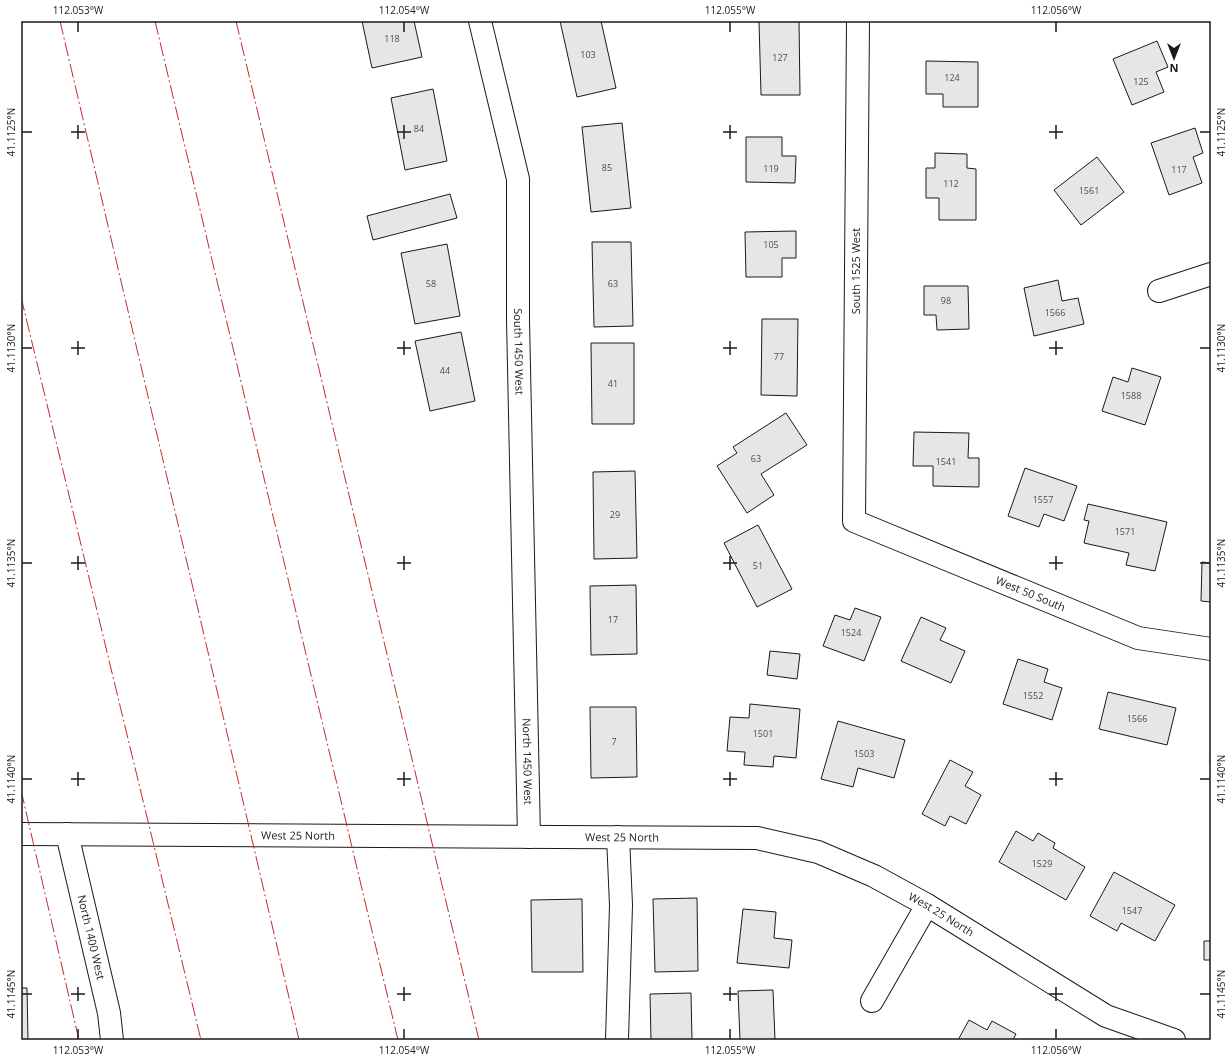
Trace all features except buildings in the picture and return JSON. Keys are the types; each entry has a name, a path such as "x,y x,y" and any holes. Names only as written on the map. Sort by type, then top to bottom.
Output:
{"street":[{"name":"South 1450 West","path":"480,21 518,179 518,320 525,686"},
{"name":"South 1525 West","path":"854,521 858,21"},
{"path":"1159,291 1211,274"},
{"name":"West 50 South","path":"854,521 1138,638 1211,649"},
{"name":"North 1450 West","path":"525,686 529,837"},
{"name":"West 25 North","path":"21,834 756,838 818,852 874,876 927,904 1106,1016 1174,1040"},
{"name":"North 1400 West","path":"67,834 109,1013 112,1040"},
{"path":"617,1040 621,905 618,837"},
{"path":"872,1002 927,904"}],"power":[{"path":"60,21 299,1040"},
{"path":"155,21 398,1040"},
{"path":"236,21 479,1040"},
{"path":"21,297 201,1040"},
{"path":"21,790 79,1040"}]}
